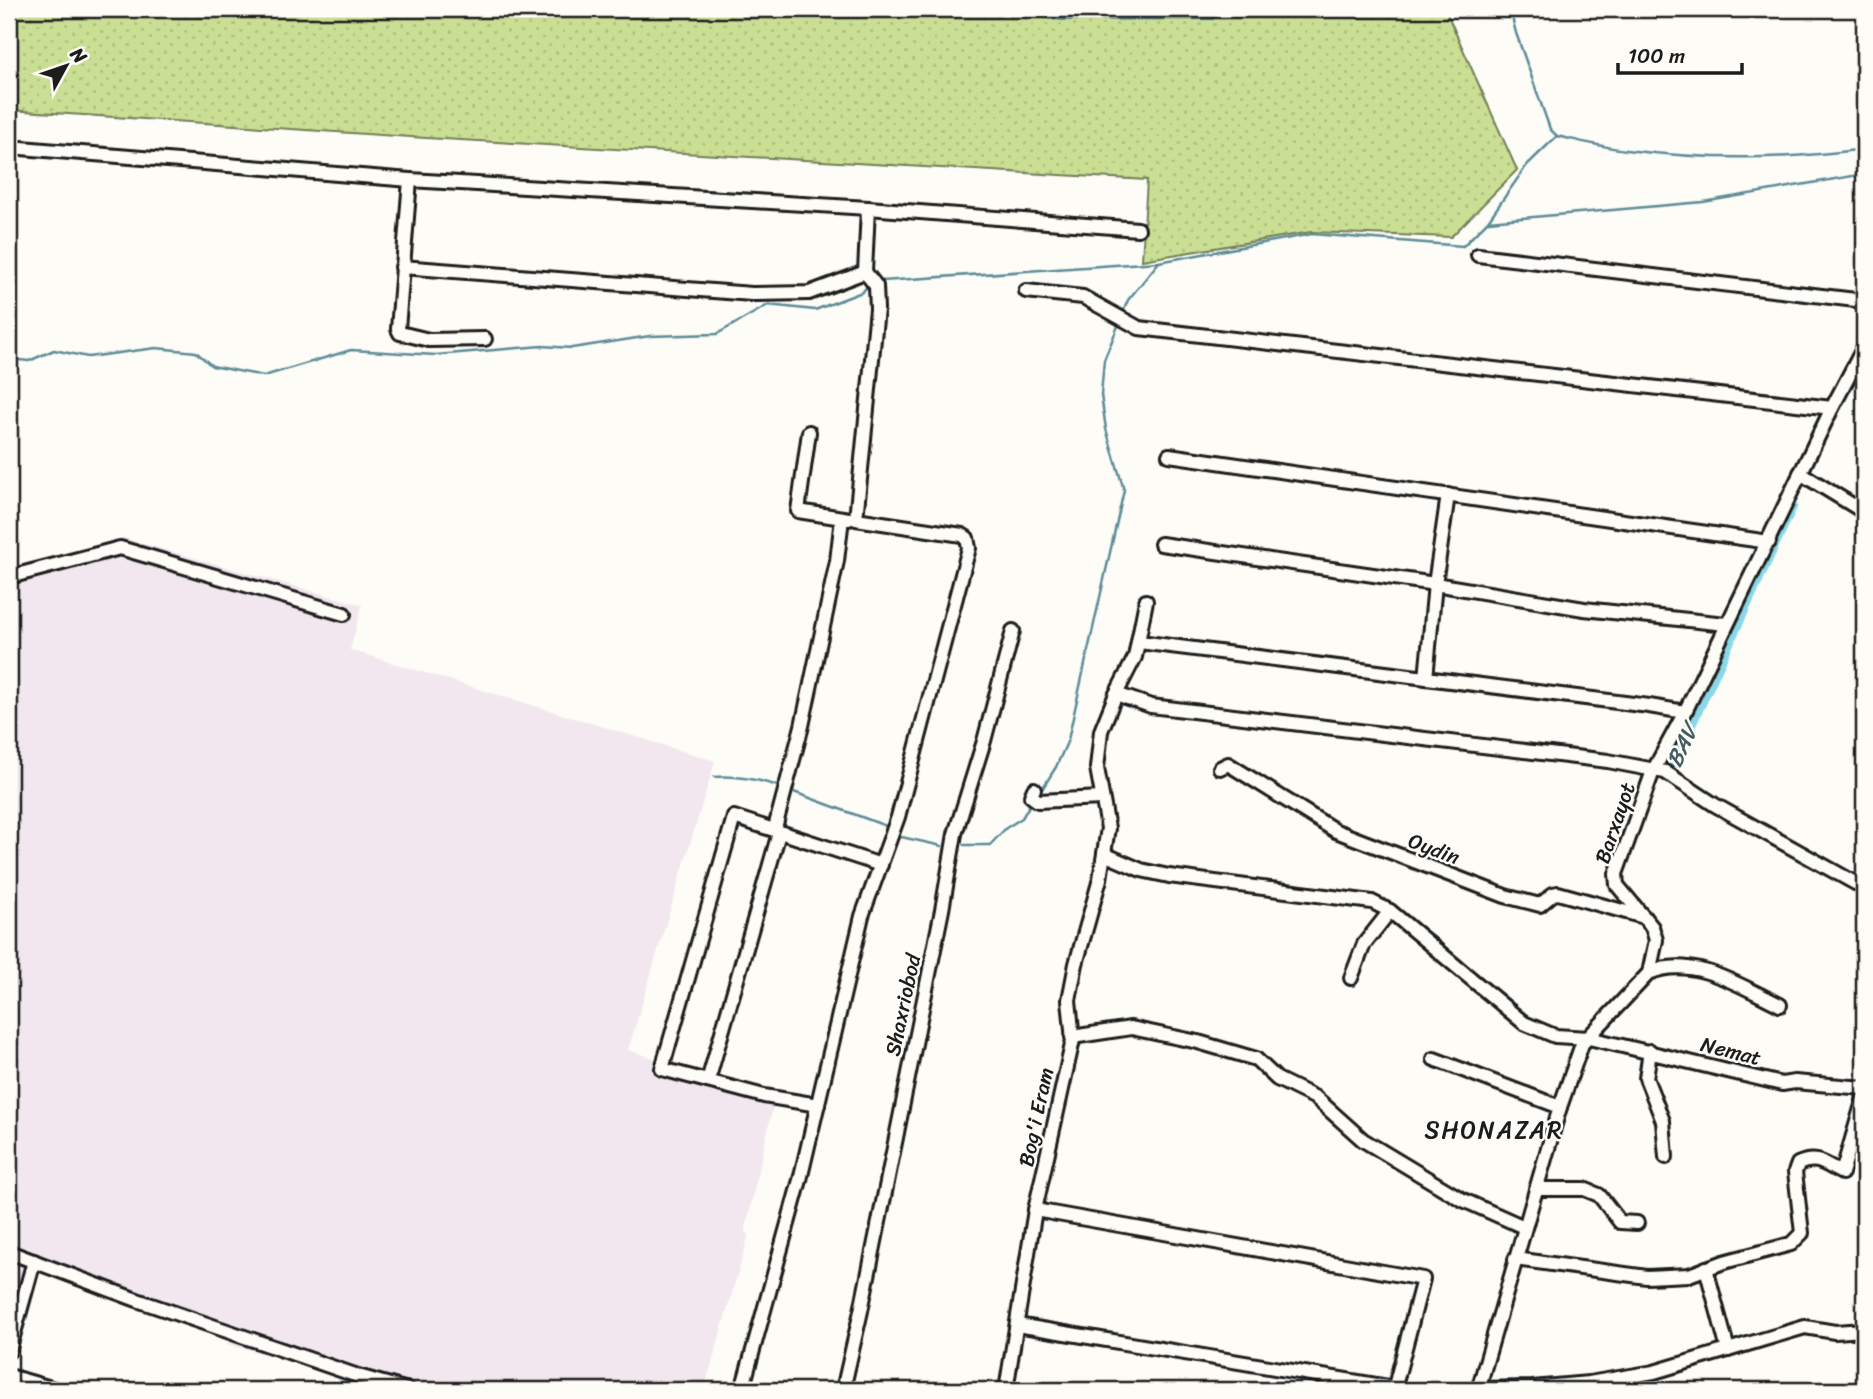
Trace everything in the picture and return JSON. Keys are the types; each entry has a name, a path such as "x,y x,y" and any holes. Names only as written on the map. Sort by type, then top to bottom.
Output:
{"street":[{"path":"9,147 410,180 868,208 1138,229"},
{"path":"410,180 398,329 400,333 429,340 485,340"},
{"path":"856,519 877,309 876,286 865,272 868,208"},
{"path":"1478,255 1864,301"},
{"path":"402,267 752,294 808,293 865,272"},
{"path":"1026,291 1083,297 1139,328 1832,408"},
{"name":"Barxayot","path":"1649,973 1656,940 1652,927 1617,885 1616,874 1664,773 1685,712 1864,347"},
{"path":"742,1390 818,1105 825,1065 862,916 898,817 969,544 962,534 798,511 808,432"},
{"path":"1169,455 1769,542"},
{"path":"1800,473 1864,512"},
{"path":"1426,678 1435,584 1448,495"},
{"path":"708,1081 777,831 837,561 842,518"},
{"path":"1161,544 1584,609 1727,624"},
{"path":"9,577 120,548 344,614"},
{"name":"Bog'i Eram","path":"1006,1390 1035,1210 1072,1037 1069,1000 1071,988 1100,879 1108,828 1097,768 1101,731 1135,657 1146,601"},
{"name":"Shaxriobod","path":"843,1390 862,1311 955,834 984,741 1013,631"},
{"path":"1139,642 1685,712"},
{"path":"1116,694 1151,706 1608,761 1664,773 1715,805 1864,888"},
{"name":"Oydin","path":"1220,768 1228,764 1336,831 1505,896 1540,905 1558,893 1646,918"},
{"path":"1034,789 1031,796 1038,801 1102,798"},
{"path":"818,1105 764,1096 662,1069 733,817 881,865"},
{"path":"1104,854 1141,870 1169,876 1372,902 1390,911 1364,944 1351,978"},
{"name":"Nemat","path":"1390,911 1524,1023 1555,1036 1590,1038 1782,1084 1795,1082 1864,1088"},
{"path":"1780,1005 1714,974 1674,967 1649,973 1582,1044 1560,1107 1478,1390 1589,1383 1654,1371 1805,1327 1835,1332 1864,1330"},
{"path":"1072,1037 1131,1028 1256,1059 1277,1079 1316,1098 1363,1140 1461,1199 1524,1227"},
{"path":"1650,1051 1646,1078 1662,1115 1666,1157"},
{"path":"1434,1059 1560,1107"},
{"path":"1515,1259 1647,1277 1689,1275 1791,1244 1802,1233 1795,1172 1798,1164 1808,1159 1816,1160 1842,1173 1864,1098"},
{"path":"1536,1189 1584,1189 1599,1195 1620,1222 1637,1223"},
{"path":"1017,1325 1394,1389 1423,1279 1035,1210"},
{"path":"9,1252 150,1305 358,1376 408,1390"},
{"path":"9,1351 34,1261"},
{"path":"1706,1268 1728,1350"},
{"path":"9,1376 58,1390"}],"shaded area":[{"path":"123,538 362,605 350,650 715,761 628,1050 659,1060 657,1071 774,1102 745,1231 749,1234 704,1390 401,1390 227,1344 233,1323 31,1255 9,1332 9,567"}],"green space":[{"path":"9,9 1445,9 1517,170 1451,237 1311,232 1142,260 1147,180 426,138 9,110"}],"water":[{"path":"977,9 1213,9 1213,19 1062,20"}],"waterway":[{"path":"1510,9 1550,129 1557,136 1600,146 1686,156 1775,157 1864,149"},
{"path":"882,281 1159,262 1312,234 1463,246 1488,221 1527,165 1557,136"},
{"path":"1488,221 1703,202 1864,174"},
{"path":"1123,312 1128,300 1159,262"},
{"path":"9,359 29,361 54,350 88,357 156,348 196,352 212,366 264,376 351,350 436,355 542,346 572,348 650,336 717,334 768,305 815,310 862,292 868,286"},
{"path":"1039,794 1056,767 1068,740 1124,490 1106,429 1101,395 1104,360 1118,326"},
{"name":"BAV","path":"1667,778 1793,506"},
{"path":"714,777 748,779 781,787"},
{"path":"791,791 886,826"},
{"path":"964,845 990,845 1006,828 1022,818 1029,806"},
{"path":"897,836 942,846"}],"district":[{"name":"SHONAZAR","path":"1494,1130"}]}
